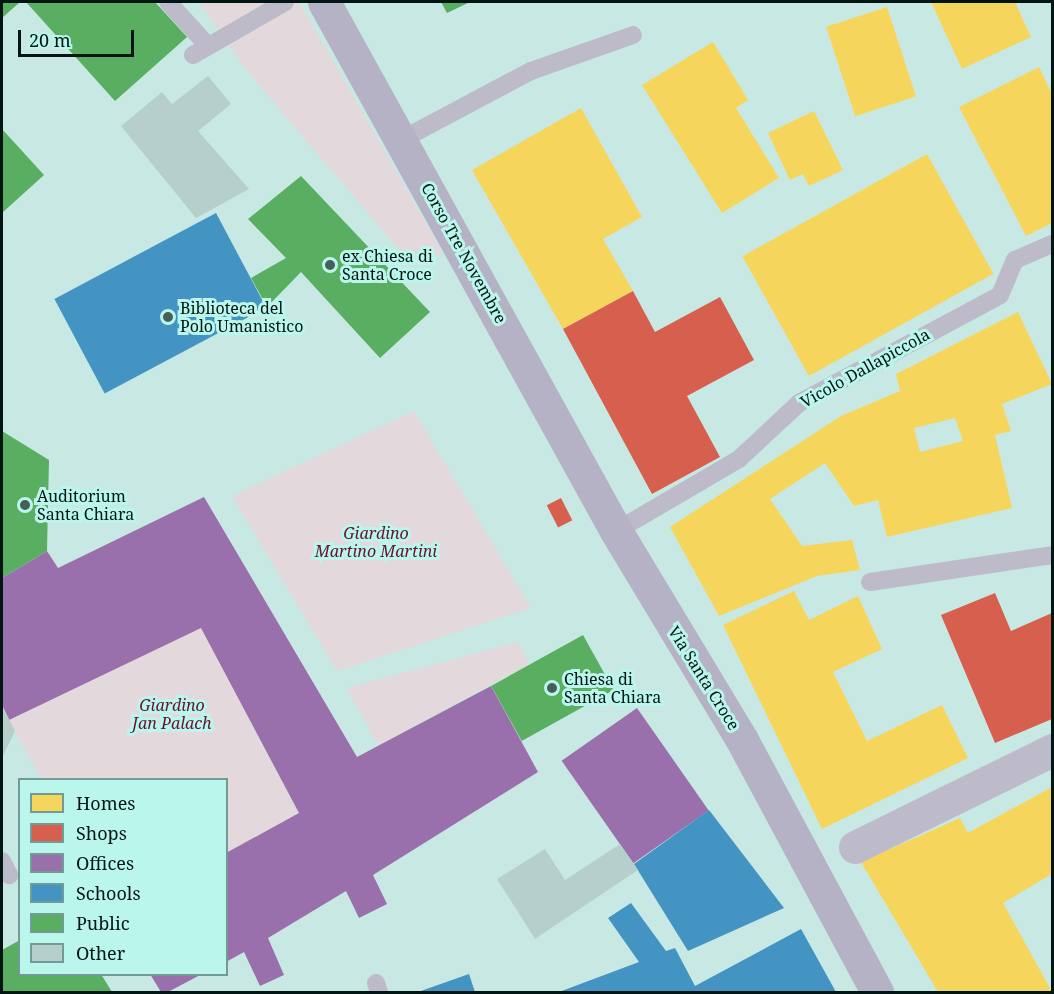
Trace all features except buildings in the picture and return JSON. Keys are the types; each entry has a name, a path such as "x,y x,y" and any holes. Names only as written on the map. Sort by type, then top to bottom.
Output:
{"street":[{"name":"Corso Tre Novembre","path":"324,2 527,366"},
{"name":"Via Santa Croce","path":"527,366 616,531 742,740 877,993"},
{"path":"855,847 1053,750"}],"lane":[{"path":"168,2 201,51 285,2"},
{"path":"401,140 531,71 633,34"},
{"name":"Vicolo Dallapiccola","path":"616,531 739,459 799,403 1000,295 1015,260 1053,244"},
{"path":"870,582 1053,555"}],"green space":[{"path":"199,2 299,2 443,253 412,265 243,66"},
{"name":"Giardino Martino Martini","path":"414,411 531,608 337,671 232,496"},
{"name":"Giardino Jan Palach","path":"201,628 299,813 228,852 228,778 40,778 9,720"},
{"path":"518,642 529,664 378,746 346,688"}],"place":[{"name":"ex Chiesa di Santa Croce","path":"330,265"},
{"name":"Biblioteca del Polo Umanistico","path":"168,317"},
{"name":"Auditorium Santa Chiara","path":"25,505"},
{"name":"Chiesa di Santa Chiara","path":"552,688"}]}
